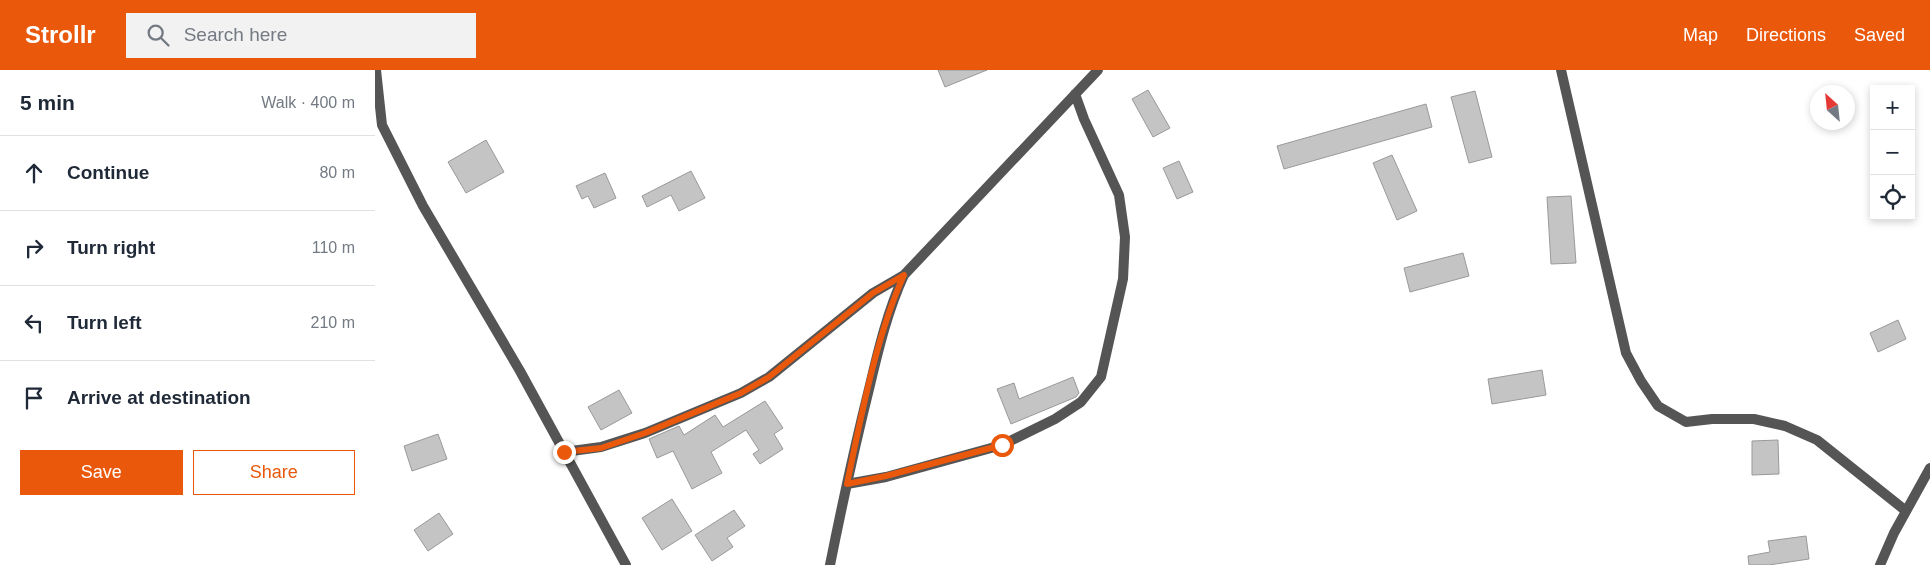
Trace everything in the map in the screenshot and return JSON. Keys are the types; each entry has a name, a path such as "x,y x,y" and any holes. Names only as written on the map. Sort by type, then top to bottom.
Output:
{"street":[{"path":"376,70 383,125 423,206 520,372 626,565"},
{"path":"564,452 601,448 645,433 741,393 769,377 873,293 904,275 1097,70"},
{"path":"1561,70 1626,353 1641,382 1658,406 1686,422 1712,419 1754,419 1785,426 1817,440 1907,511"},
{"path":"847,484 886,476 1002,445 1055,419 1081,402 1101,377 1123,279 1125,236 1119,195 1084,119 1075,94"},
{"path":"830,565 884,327 893,299 904,275"},
{"path":"1880,565 1930,468"}],"building":[{"path":"938,70 987,70 945,87"},
{"path":"1148,90 1170,128 1153,137 1132,99"},
{"path":"1475,91 1492,157 1469,163 1451,97"},
{"path":"1426,104 1432,127 1284,169 1277,146"},
{"path":"486,140 504,172 466,193 448,162"},
{"path":"1392,155 1417,211 1397,220 1373,163"},
{"path":"1179,161 1193,192 1177,199 1163,168"},
{"path":"691,171 705,198 679,211 671,195 647,207 642,196"},
{"path":"605,173 616,198 594,208 588,196 582,199 576,186"},
{"path":"1571,196 1576,263 1551,264 1547,197"},
{"path":"1463,253 1469,276 1410,292 1404,268"},
{"path":"1898,320 1906,339 1878,352 1870,333"},
{"path":"1542,370 1546,395 1492,404 1488,379"},
{"path":"1073,377 1079,393 1076,397 1011,424 997,389 1014,383 1019,399"},
{"path":"619,390 632,413 601,430 588,407"},
{"path":"765,401 783,428 774,434 783,449 760,464 753,454 759,450 746,430 711,452 722,473 692,489 673,451 657,458 649,439 679,426 684,435 715,415 723,427"},
{"path":"438,434 447,459 412,471 404,446"},
{"path":"1778,440 1779,474 1752,475 1752,441"},
{"path":"672,499 692,531 662,550 642,518"},
{"path":"734,510 745,526 727,538 733,547 712,561 695,535"},
{"path":"439,513 453,534 428,551 414,530"},
{"path":"1806,536 1809,559 1769,565 1749,565 1748,556 1770,552 1768,541"}],"route":[{"path":"564,452 601,448 645,433 741,393 769,377 873,293 904,275 893,299 884,327 847,484 964,457 1002,445"}]}
